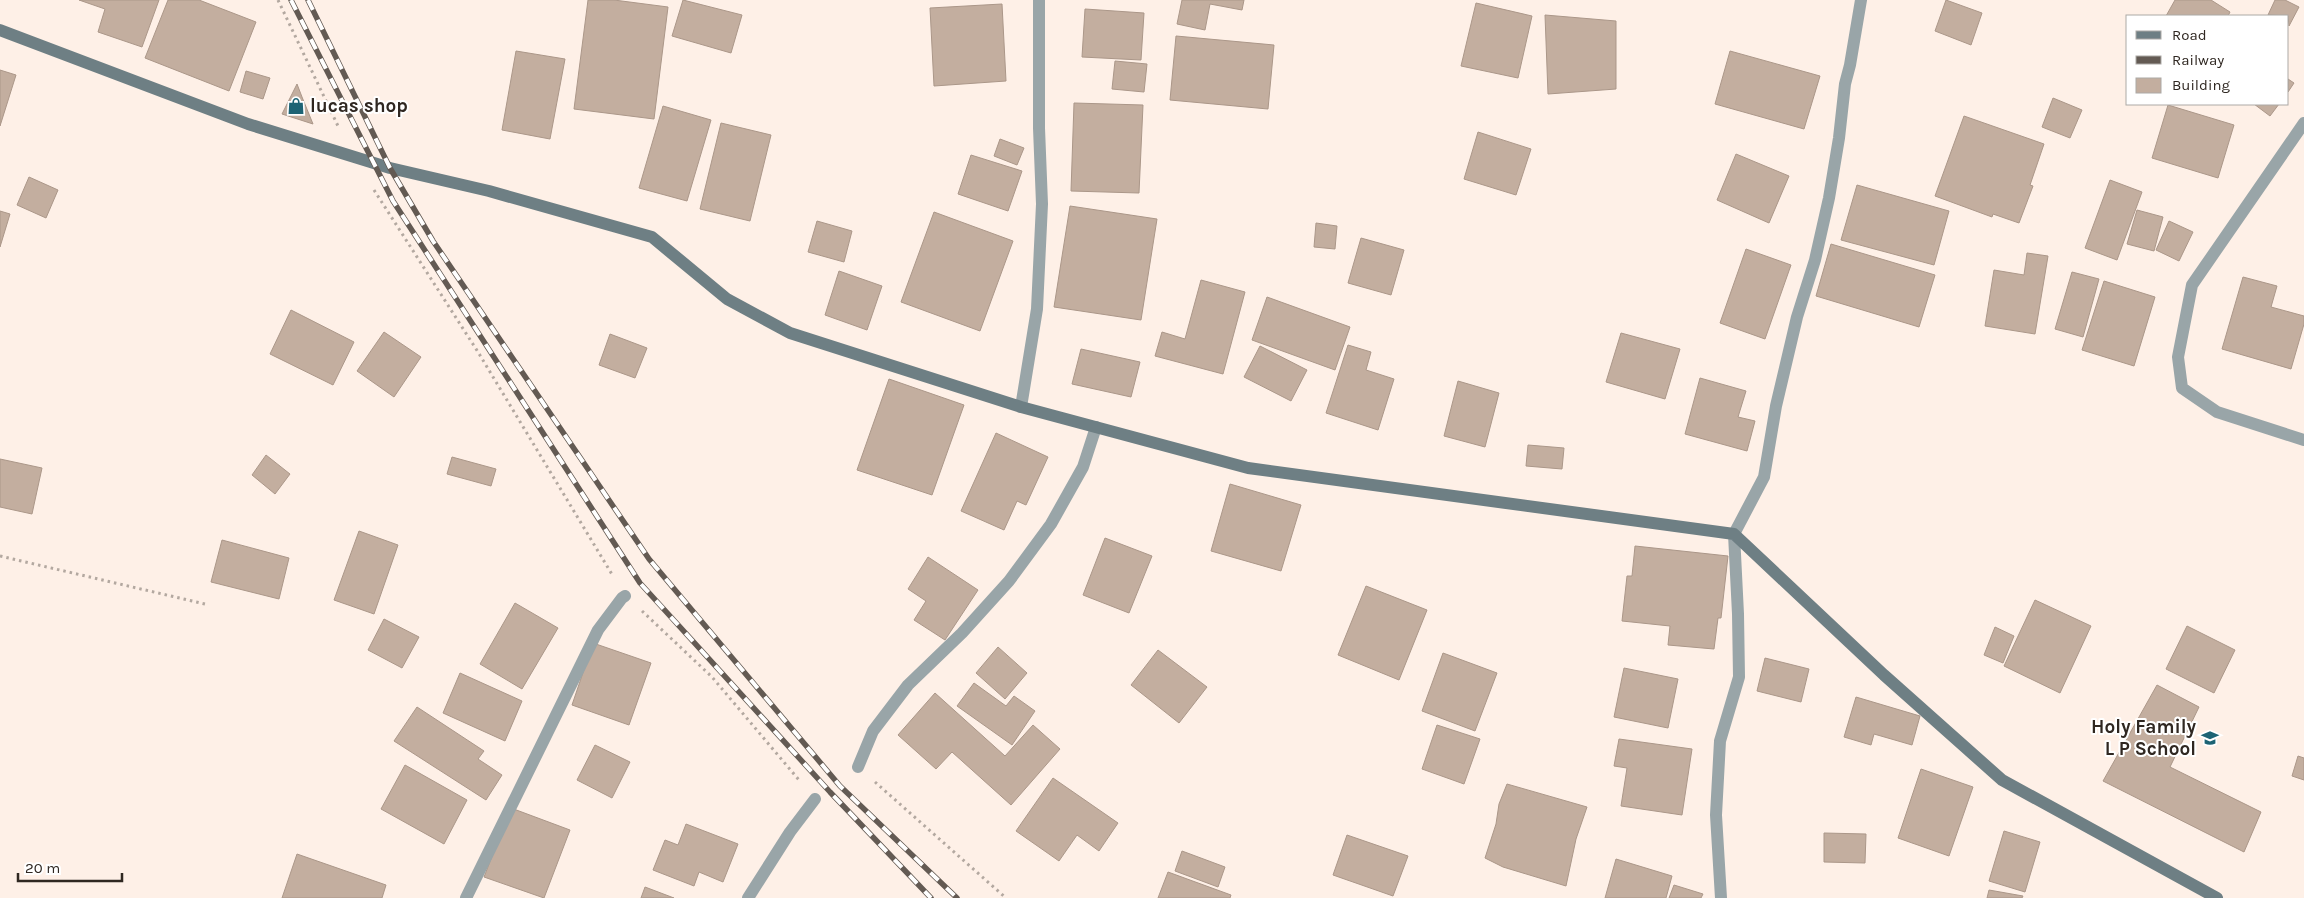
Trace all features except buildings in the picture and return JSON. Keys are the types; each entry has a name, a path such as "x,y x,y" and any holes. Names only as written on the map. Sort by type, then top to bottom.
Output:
{"street":[{"path":"1021,407 1037,309 1042,204 1039,128 1039,0"},
{"path":"1721,898 1716,815 1720,741 1739,677 1734,534 1764,477 1776,406 1797,317 1815,260 1830,189 1839,138 1844,84 1850,66 1861,0"},
{"path":"0,30 248,124 390,168 489,191 652,237 727,299 790,333 1021,407 1248,468 1734,534 1884,675 2002,780 2216,898"},
{"path":"2304,123 2192,286 2178,358 2182,388 2217,412 2304,440"},
{"path":"858,767 873,731 908,685 962,633 1009,581 1050,524 1083,467 1096,427"},
{"path":"466,898 598,630 625,596"},
{"path":"748,898 790,832 815,799"}],"path":[{"path":"278,0 353,157 478,352"},
{"path":"0,556 204,604"},
{"path":"858,767 1006,898"}],"railway":[{"path":"291,0 393,201 640,583 830,792 931,898"},
{"path":"308,0 390,168 433,241 649,559 840,786 957,898"}],"place":[{"name":"lucas shop","path":"296,106"},
{"name":"Holy Family L P School","path":"2210,738"}]}
